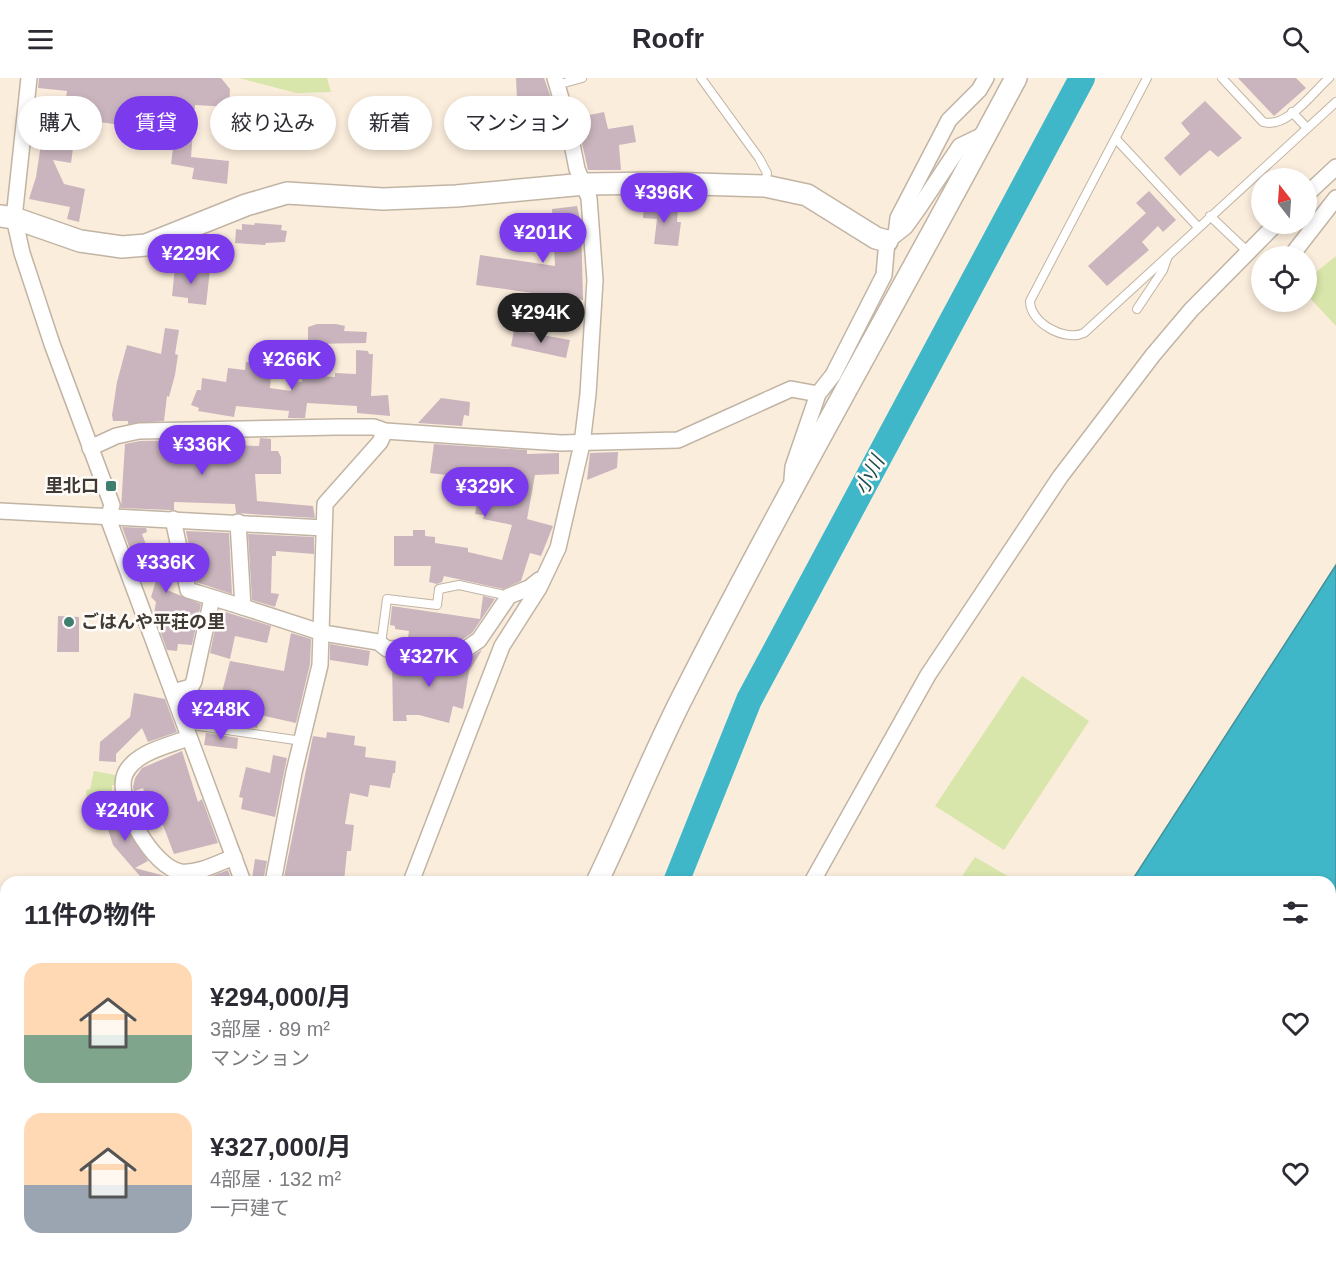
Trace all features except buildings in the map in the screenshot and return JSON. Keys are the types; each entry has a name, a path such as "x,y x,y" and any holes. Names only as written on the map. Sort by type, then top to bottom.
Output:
{"street":[{"path":"29,78 7,217 112,505 108,518 241,876"},
{"path":"792,488 793,467 818,394 833,375 884,275 891,238 898,218 949,120 979,90 986,78"},
{"path":"600,876 642,779 678,706 792,488 1016,78"},
{"path":"413,876 502,646 539,588 558,548 582,444 589,382 595,280 585,184 576,169 567,119 556,82"},
{"path":"7,217 80,241 122,248 146,245 246,205 287,194 383,199 456,196 585,184 662,183 765,186 807,195 876,238 891,238 918,209 960,146 987,133"},
{"path":"1317,185 1336,167"},
{"path":"1299,246 1336,198"},
{"path":"815,876 928,675 1060,477 1153,355 1191,310 1266,234"},
{"path":"90,448 116,436 139,431 337,427 374,427 385,431 582,444 678,440 791,389 818,394"},
{"path":"274,876 302,741 316,687 323,633 326,504 380,442 385,431"},
{"path":"0,511 324,528"},
{"path":"173,519 188,590 323,633 329,632 381,645 387,649 408,648 460,653 466,651 479,640 509,596 529,588 544,575"},
{"path":"238,522 243,607"},
{"path":"173,692 187,689 194,681 212,598"},
{"path":"188,738 148,753 133,762 125,774 123,787 126,804 140,834 163,863 172,869 182,872 201,869 234,857"},
{"path":"607,876 608,859"}],"lane":[{"path":"556,82 582,78"},
{"path":"701,78 759,158 767,173 765,186"},
{"path":"1147,78 1030,301 1030,309 1042,323 1069,336 1084,333 1336,102"},
{"path":"1222,78 1263,122 1270,124 1282,121 1329,78"},
{"path":"1292,112 1307,128"},
{"path":"1116,139 1198,227"},
{"path":"1210,216 1248,252"},
{"path":"1137,309 1163,270 1169,255"},
{"path":"381,645 387,599 436,606 439,589 450,585 509,596"},
{"path":"183,723 302,741"}],"green space":[{"path":"239,78 327,78 331,92 296,93"},
{"path":"1336,256 1336,326 1317,306 1317,271"},
{"path":"1022,676 1089,721 1004,850 935,806"},
{"path":"94,771 120,776 118,785 112,785 112,796 87,805 86,790 90,789"},
{"path":"975,857 1008,876 962,876"}],"water":[{"path":"1336,565 1336,876 1135,876"}],"waterway":[{"name":"小川","path":"678,876 749,700 1082,78"}],"place":[{"name":"里北口","path":"111,486"},
{"name":"ごはんや平荘の里","path":"69,622"}]}
